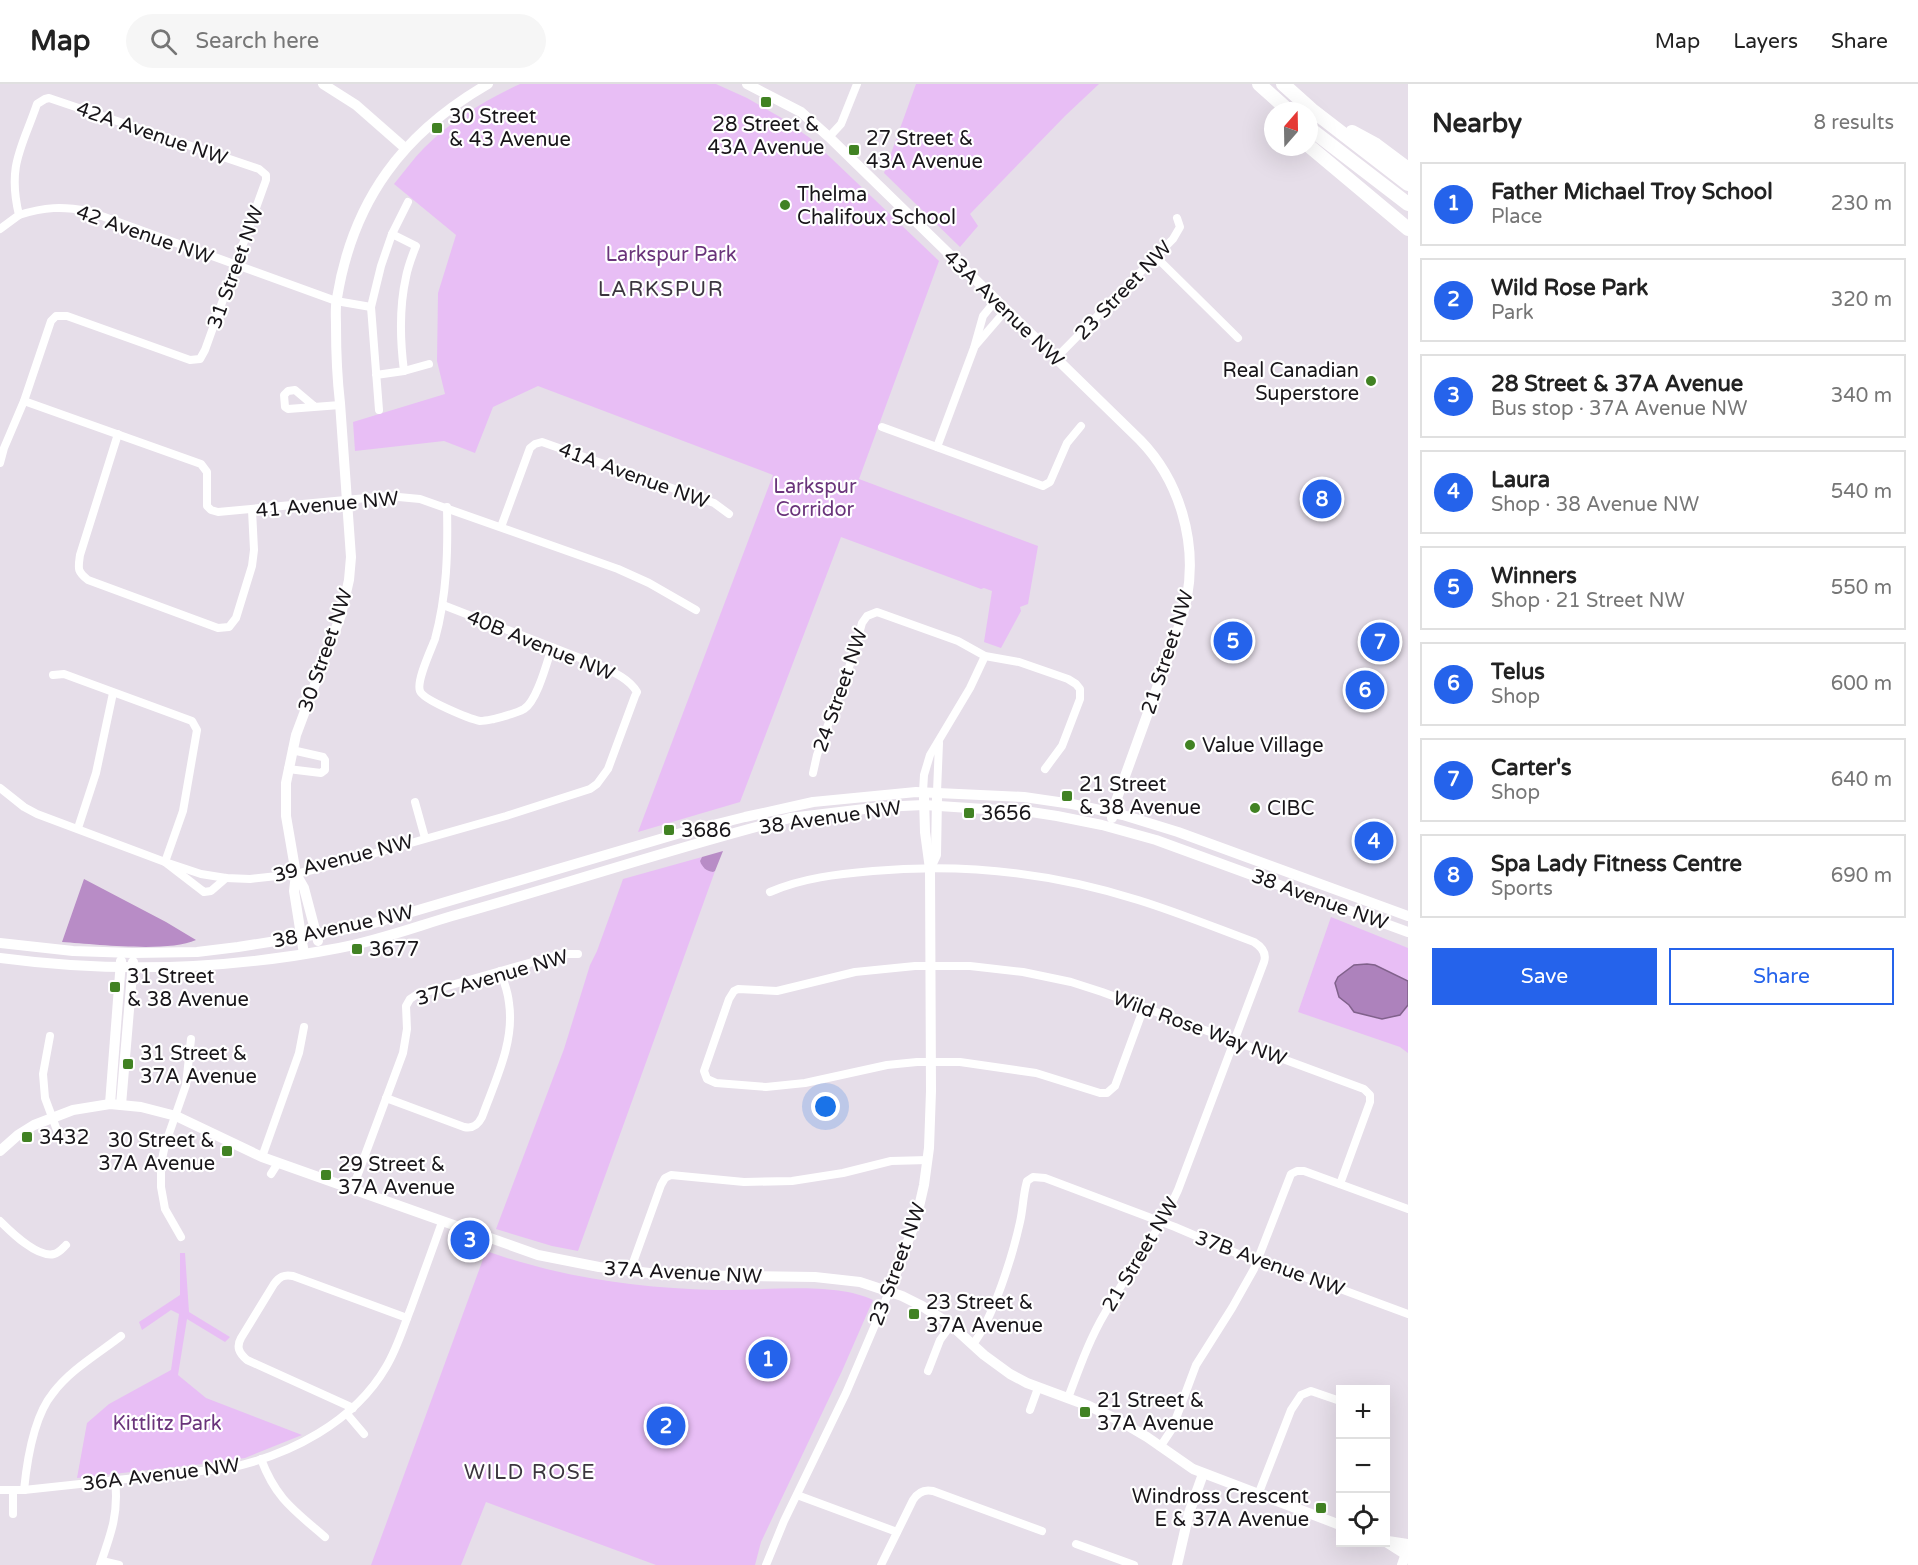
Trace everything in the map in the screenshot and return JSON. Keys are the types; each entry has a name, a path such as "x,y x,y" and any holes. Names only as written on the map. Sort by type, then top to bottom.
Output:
{"highway":[{"path":"1251,84 1267,102"},
{"path":"1258,84 1279,102"},
{"path":"1283,84 1303,102"},
{"path":"1318,113 1376,146 1408,169"},
{"path":"1318,115 1408,184"},
{"path":"1318,135 1408,204"},
{"path":"1318,154 1408,230"}],"street":[{"path":"323,84 356,105 405,148"},
{"name":"30 Street NW","path":"304,954 294,891 296,874 285,805 288,769 292,750 346,597 351,557 336,354 336,301 356,227 378,185 405,148 442,114 488,84"},
{"name":"43A Avenue NW","path":"747,84 801,112 829,137 1146,446"},
{"path":"829,137 841,124 857,84"},
{"name":"42A Avenue NW","path":"19,215 14,186 17,157 37,104 49,98 259,169 266,175"},
{"name":"31 Street NW","path":"24,401 51,321 56,316 67,316 190,360 200,359 236,266 266,175"},
{"path":"378,410 371,307 392,234 408,202"},
{"name":"42 Avenue NW","path":"19,215 54,207 88,211 336,301 371,307"},
{"path":"0,228 19,215"},
{"name":"23 Street NW","path":"1056,358 1179,230 1177,218"},
{"path":"392,234 416,246 406,274 402,295 404,371"},
{"path":"1155,257 1238,338"},
{"path":"937,447 974,348 983,316 996,300"},
{"path":"974,348 1006,310"},
{"path":"376,375 429,364"},
{"path":"0,463 2,448 24,401"},
{"name":"41 Avenue NW","path":"24,401 201,464 207,472 207,506 211,510 218,512 252,510 388,496 429,501 625,572 696,610"},
{"path":"314,406 340,405"},
{"path":"882,427 1035,484 1047,485 1053,478 1067,443 1081,426"},
{"path":"118,434 80,555 78,568 81,575 88,580 218,628 229,627 236,618 252,566 254,550 252,510"},
{"name":"41A Avenue NW","path":"501,527 528,451 535,444 548,443 714,503 729,514"},
{"name":"21 Street NW","path":"1111,827 1116,801 1180,625 1190,576 1189,545 1178,498 1162,465 1146,446"},
{"path":"447,507 447,569 442,605 430,653 420,680 421,694 430,700 482,721 517,712 530,704 552,647"},
{"name":"40B Avenue NW","path":"442,605 608,669 636,689 636,696 612,761 597,784"},
{"name":"24 Street NW","path":"813,773 862,623 867,616 873,612 884,613 958,641 985,656"},
{"path":"985,656 1009,659 1037,667 1078,686 1081,695 1065,739 1058,753 1045,769"},
{"name":"23 Street NW","path":"766,1565 841,1404 889,1292 916,1220 931,1135 930,869 923,792 924,775 928,759 975,680 985,656"},
{"path":"53,675 64,674 188,719 195,724 197,730 183,811 165,862"},
{"path":"78,828 94,780 113,693"},
{"name":"23 Street NW","path":"930,869 936,855 939,742"},
{"path":"288,769 321,773 325,770 323,757 292,750"},
{"name":"39 Avenue NW","path":"0,788 24,807 165,862 201,874 226,878 258,878 296,874 344,862 506,816 590,789 597,784"},
{"name":"38 Avenue NW","path":"0,943 73,951 197,952 317,935 364,926 677,834 744,817 813,802 865,795 923,792 992,794 1046,799 1113,813 1178,832 1408,916"},
{"name":"39 Avenue NW","path":"415,802 425,838"},
{"name":"38 Avenue NW","path":"0,958 55,965 212,966 341,948 790,818 880,807 924,805 1031,812 1111,827 1188,850 1408,932"},
{"name":"39 Avenue NW","path":"165,862 204,892 211,891 226,878"},
{"name":"21 Street NW","path":"770,892 787,885 840,875 887,870 930,869 1010,873 1076,884 1150,904 1258,944 1263,950 1265,958 1178,1190 1162,1222 1104,1314 1083,1358 1068,1398"},
{"name":"30 Street NW","path":"296,874 304,888 320,951"},
{"path":"110,1104 128,953"},
{"name":"37C Avenue NW","path":"386,1098 405,1046 407,1002 416,995 561,954 578,954"},
{"name":"Wild Rose Way NW","path":"931,1062 875,1066 805,1083 766,1087 713,1082 707,1078 704,1071 729,999 738,989 777,991 855,972 931,966 990,968 1038,975 1087,987 1144,1007 1359,1087 1367,1092 1371,1099 1369,1106 1340,1184"},
{"path":"121,1105 126,967"},
{"path":"352,1190 386,1098 464,1127 475,1126 482,1117 510,1034 509,1002 500,971"},
{"path":"931,1062 970,1063 1020,1070 1107,1094 1115,1086 1144,1007"},
{"path":"262,1157 299,1053 304,1027"},
{"path":"50,1036 43,1074 45,1098 61,1141"},
{"path":"181,1237 165,1209 160,1178 163,1152 188,1080 190,1039"},
{"name":"37A Avenue NW","path":"0,1151 26,1130 51,1117 73,1110 110,1104 148,1108 176,1116 262,1157 538,1256 630,1271 711,1277 836,1278 860,1282 912,1301 951,1325 1000,1368 1018,1379 1118,1420 1147,1437 1180,1462 1203,1474 1336,1523"},
{"path":"630,1271 661,1185 665,1178 671,1175 744,1182 792,1181 843,1173 891,1161 928,1160"},
{"path":"271,1174 278,1163"},
{"path":"1160,1447 1172,1429 1196,1365 1232,1308 1257,1262 1287,1181 1294,1172 1304,1171 1408,1209"},
{"name":"37B Avenue NW","path":"972,1344 986,1324 1007,1265 1018,1230 1026,1185 1030,1178 1039,1176 1162,1222 1257,1262 1321,1282 1408,1314"},
{"path":"0,1221 16,1237 38,1251 56,1254 66,1245"},
{"name":"36A Avenue NW","path":"0,1490 24,1490 229,1468 261,1459 331,1425 350,1411 386,1368 396,1348 442,1222"},
{"path":"364,1434 350,1411 247,1360 239,1350 238,1344 274,1284 283,1276 292,1276 407,1318"},
{"path":"928,1371 940,1340 951,1325"},
{"path":"24,1490 37,1426 47,1401 69,1376 121,1336"},
{"path":"1030,1410 1038,1388"},
{"path":"1258,1495 1287,1419 1301,1395 1311,1391 1336,1399"},
{"path":"261,1459 270,1481 281,1497 325,1537"},
{"path":"1177,1565 1189,1513 1203,1474"},
{"path":"115,1480 116,1518 101,1563 119,1565"},
{"path":"13,1490 13,1514"},
{"path":"881,1565 913,1500 922,1491 933,1491 1041,1531"},
{"path":"797,1495 897,1532"},
{"path":"1076,1544 1134,1565"},
{"path":"1390,1544 1406,1554"}],"green space":[{"name":"Larkspur Park","path":"520,84 716,84 747,98 810,138 939,261 859,479 1038,546 1028,604 1020,607 1021,611 1001,648 984,642 992,591 981,589 841,537 740,802 638,832 773,475 538,386 493,407 475,453 444,441 355,451 353,422 445,394 437,361 438,293 456,235 394,184 420,152 445,129 481,104"},
{"path":"916,84 1099,84 970,214 978,226 960,247 884,173"},
{"path":"702,857 700,861 704,867 715,871 578,1251 552,1246 496,1229 564,1049 590,965 623,879"},
{"path":"1331,917 1408,948 1408,1053 1400,1047 1298,1012"},
{"path":"486,1251 542,1268 628,1284 715,1290 818,1289 857,1294 873,1300 761,1542 755,1565 656,1565 486,1502 461,1565 371,1565"},
{"name":"Kittlitz Park","path":"180,1253 185,1253 189,1312 230,1337 225,1342 187,1319 178,1375 206,1398 302,1435 245,1458 77,1478 87,1423 109,1404 171,1370 179,1314 171,1310 142,1330 139,1322 180,1295"}],"shaded area":[{"path":"723,851 715,871 706,870 703,867 700,861 702,857"},
{"path":"84,879 196,940 183,944 150,947 62,942"},
{"path":"1354,965 1375,965 1408,981 1408,1005 1400,1015 1382,1019 1354,1012 1339,997 1335,983 1338,977"}],"place":[{"name":"28 Street & 43A Avenue","path":"766,102"},
{"name":"30 Street & 43 Avenue","path":"437,128"},
{"name":"27 Street & 43A Avenue","path":"854,150"},
{"name":"Thelma Chalifoux School","path":"785,205"},
{"name":"Real Canadian Superstore","path":"1371,381"},
{"name":"Spa Lady Fitness Centre","path":"1322,499"},
{"name":"Winners","path":"1233,641"},
{"name":"Carter's","path":"1380,642"},
{"name":"Telus","path":"1365,690"},
{"name":"Value Village","path":"1190,745"},
{"name":"21 Street & 38 Avenue","path":"1067,796"},
{"name":"CIBC","path":"1255,808"},
{"name":"3656","path":"969,813"},
{"name":"3686","path":"669,830"},
{"name":"Laura","path":"1374,841"},
{"name":"3677","path":"357,949"},
{"name":"31 Street & 38 Avenue","path":"115,987"},
{"name":"31 Street & 37A Avenue","path":"128,1064"},
{"name":"3432","path":"27,1137"},
{"name":"30 Street & 37A Avenue","path":"227,1151"},
{"name":"29 Street & 37A Avenue","path":"326,1175"},
{"name":"28 Street & 37A Avenue","path":"470,1240"},
{"name":"23 Street & 37A Avenue","path":"914,1314"},
{"name":"Father Michael Troy School","path":"768,1359"},
{"name":"21 Street & 37A Avenue","path":"1085,1412"},
{"name":"Wild Rose Park","path":"666,1426"},
{"name":"Windross Crescent E & 37A Avenue","path":"1321,1508"}],"district":[{"name":"LARKSPUR","path":"661,289"},
{"name":"WILD ROSE","path":"530,1472"}],"park label":[{"name":"Larkspur Corridor","path":"815,498"}]}
